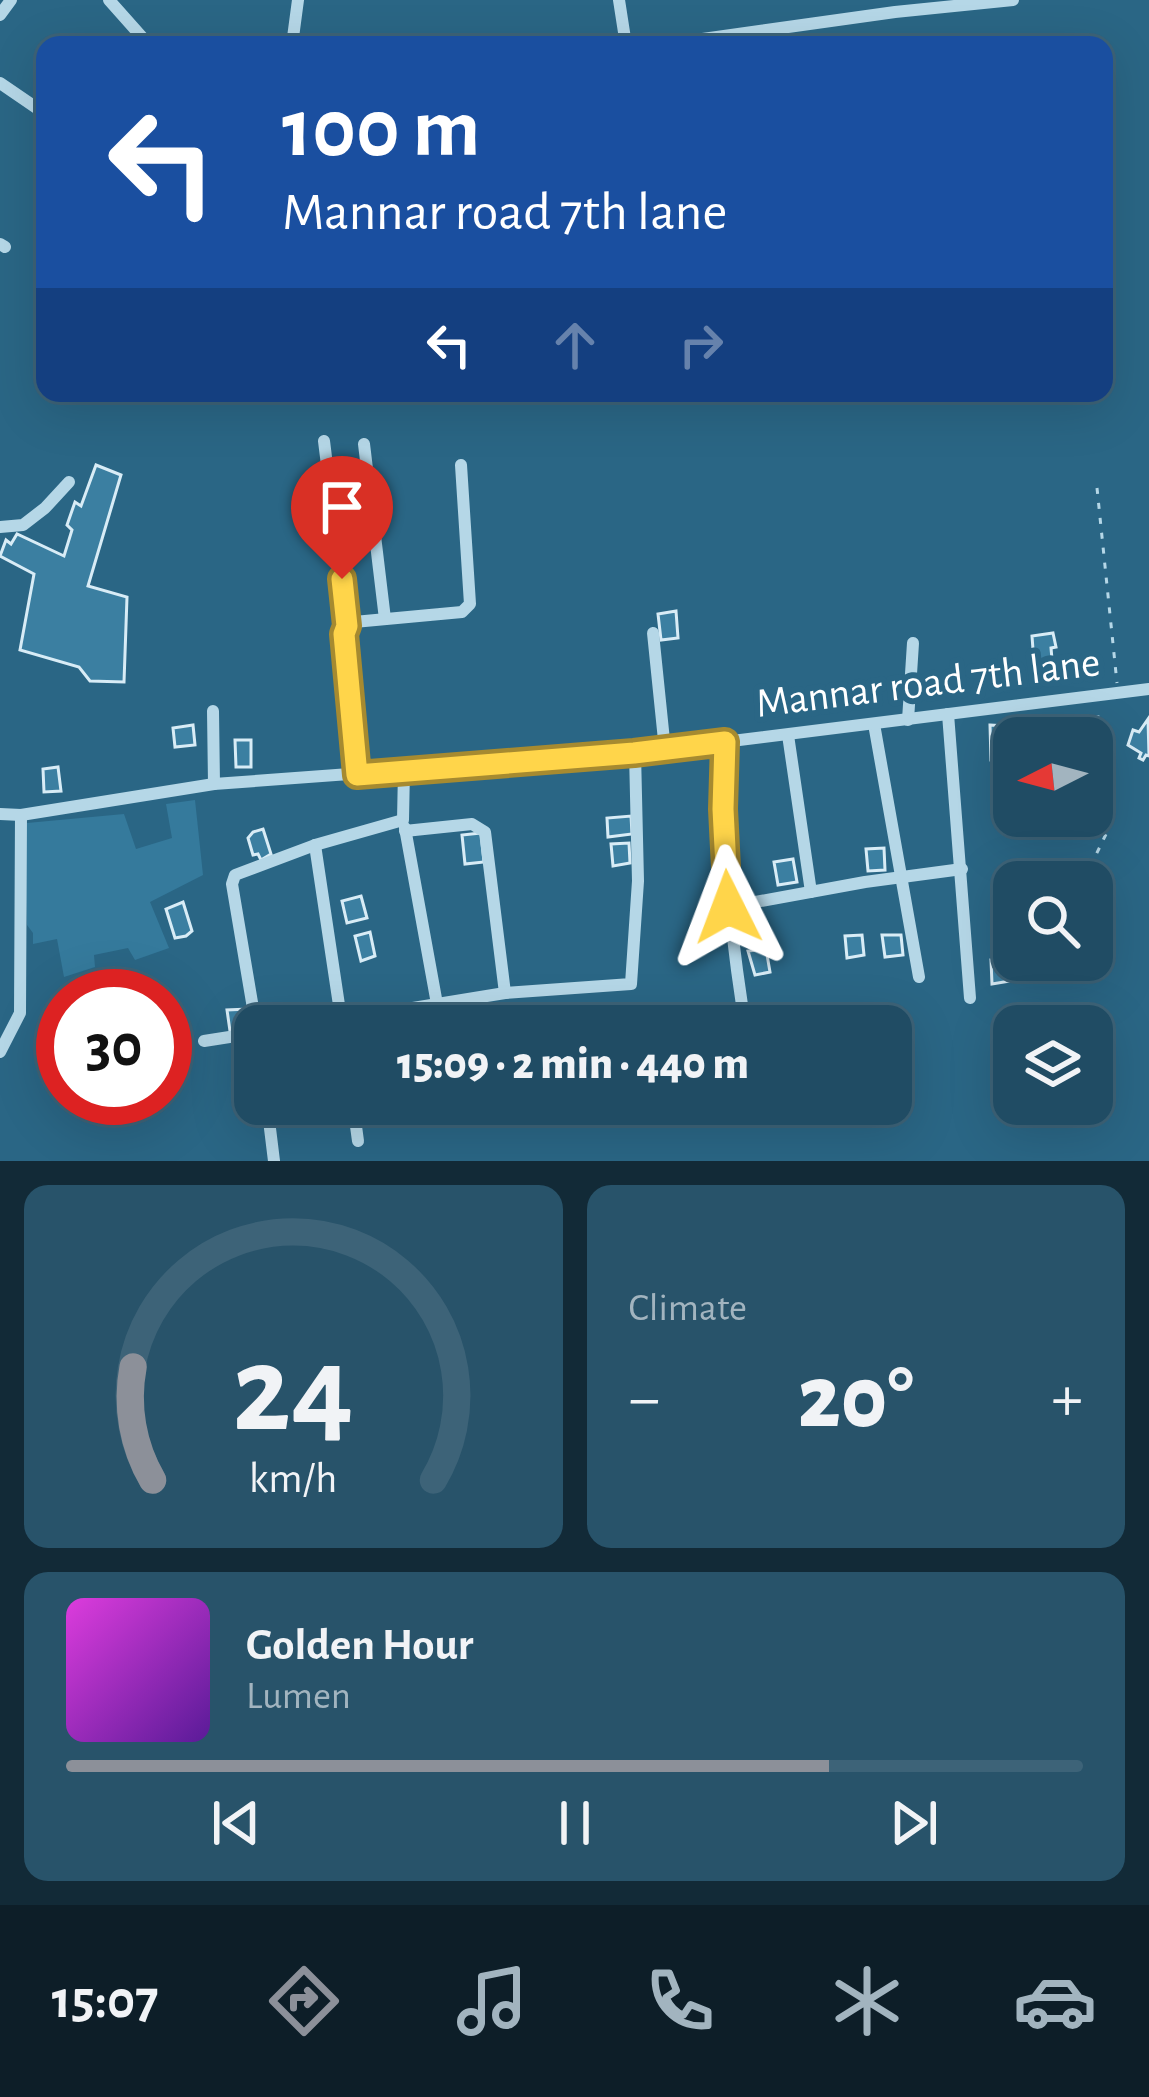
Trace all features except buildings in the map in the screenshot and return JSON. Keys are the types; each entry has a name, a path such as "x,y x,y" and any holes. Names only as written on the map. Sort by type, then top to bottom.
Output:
{"street":[{"path":"0,15 11,0"},
{"path":"109,0 141,36"},
{"path":"293,36 298,0"},
{"path":"619,0 625,36"},
{"path":"724,36 1013,0"},
{"path":"0,83 36,108"},
{"path":"324,441 347,626 357,775"},
{"path":"364,444 385,619"},
{"path":"347,626 462,612 470,604 460,466"},
{"path":"0,527 23,525 69,482"},
{"path":"652,633 665,749"},
{"path":"908,720 913,644"},
{"name":"Mannar road 7th lane","path":"0,814 21,815 214,784 634,753 1149,689"},
{"path":"214,711 214,784"},
{"path":"948,714 970,998"},
{"path":"874,724 919,977"},
{"path":"788,735 811,892"},
{"path":"725,742 728,907 742,1005"},
{"path":"432,1005 506,992 632,984 638,881 634,753"},
{"path":"404,770 404,825 437,1004"},
{"path":"0,1052 20,1013 21,815"},
{"path":"252,1005 233,890 235,875 315,845 404,825 472,824 485,832 506,992"},
{"path":"315,845 339,1005"},
{"path":"728,907 962,869"},
{"path":"203,1041 234,1034"},
{"path":"270,1125 274,1161"},
{"path":"355,1125 358,1141"}],"path":[{"path":"1097,488 1118,692"},
{"path":"1093,861 1108,830 1096,697"}],"shaded area":[{"path":"195,800 203,875 150,902 169,948 135,960 128,948 94,955 95,967 89,969 63,969 57,939 33,944 27,925 27,823 124,814 136,849 172,838 166,804"}],"route":[{"path":"342,579 357,775 725,742 728,907"}]}
